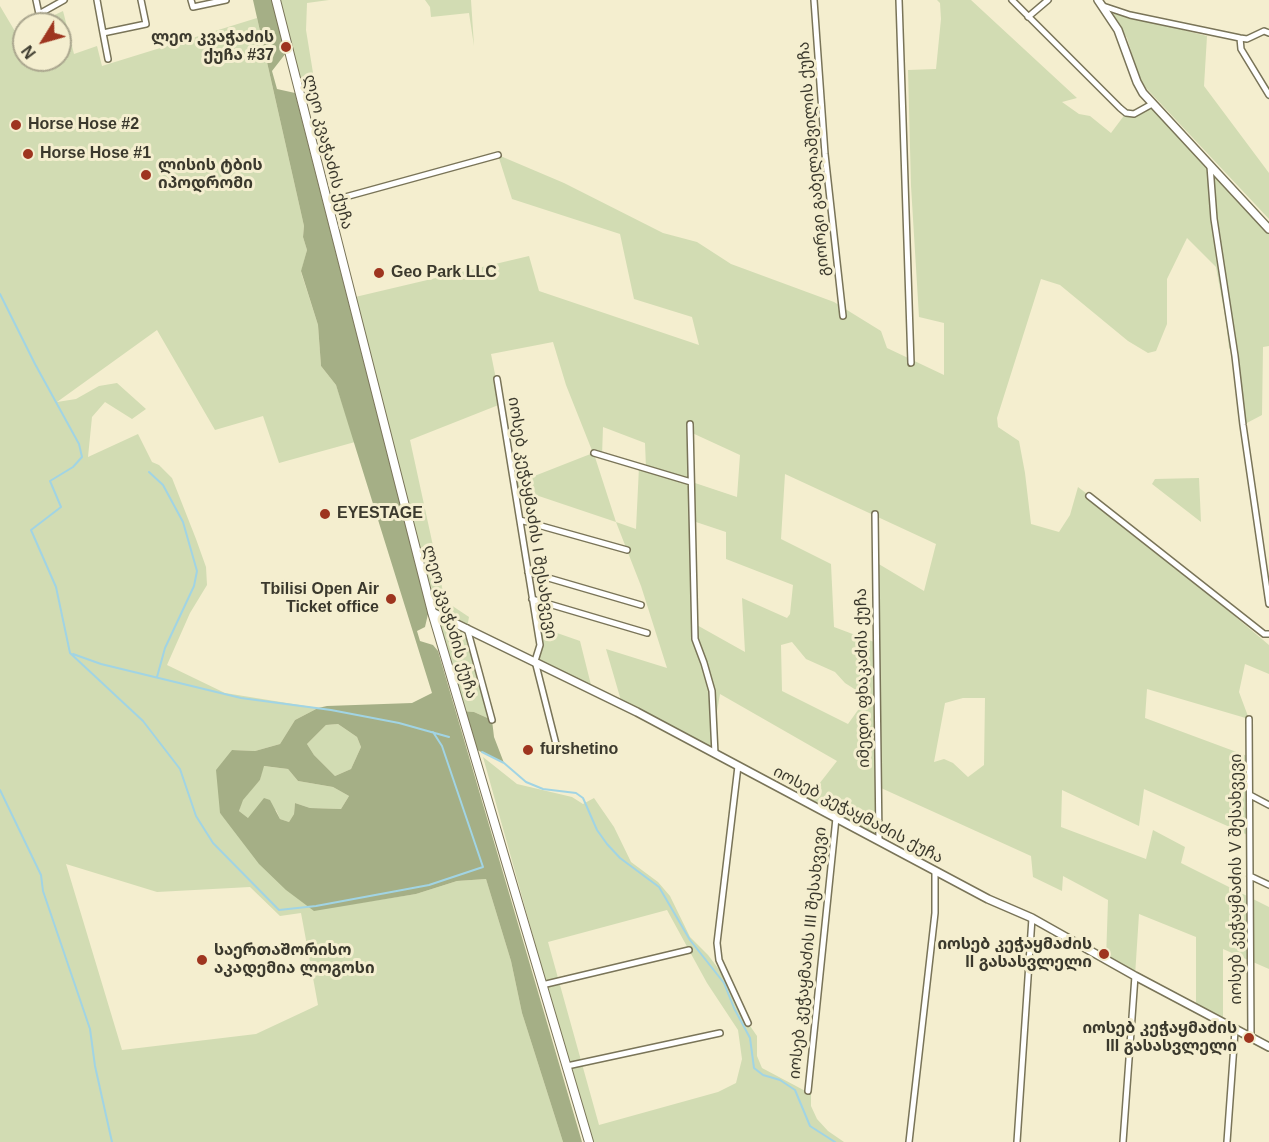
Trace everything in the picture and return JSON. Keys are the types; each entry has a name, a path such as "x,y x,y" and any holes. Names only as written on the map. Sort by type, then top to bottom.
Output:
{"main road":[{"name":"ლეო კვაჭაძის ქუჩა","path":"276,0 432,612 589,1142"}],"street":[{"path":"36,0 39,14 64,0"},
{"path":"97,0 108,58"},
{"path":"103,33 146,24 141,0"},
{"path":"191,0 193,7 226,0"},
{"name":"გიორგი გაბელაშვილის ქუჩა","path":"814,0 825,154 843,316"},
{"path":"899,0 912,363"},
{"path":"1012,0 1126,113 1134,114 1152,105"},
{"path":"1028,16 1048,0"},
{"path":"1100,3 1130,15 1240,38 1247,39 1264,31 1269,33"},
{"path":"1100,3 1118,30 1137,82 1152,105 1269,229"},
{"path":"1240,38 1241,49 1269,94"},
{"path":"327,202 498,155"},
{"path":"1210,165 1214,219 1269,604"},
{"name":"იოსებ კეჭაყმაძის I შესახვევი","path":"497,379 540,645 535,661 557,748"},
{"path":"690,424 695,639 712,691 716,754"},
{"path":"594,453 691,482"},
{"path":"1089,496 1264,634 1268,634"},
{"name":"იმედო ფხაკაძის ქუჩა","path":"875,514 879,841"},
{"path":"520,520 627,550"},
{"path":"528,572 640,605"},
{"path":"532,599 647,633"},
{"name":"იოსებ კეჭაყმაძის ქუჩა","path":"432,612 535,661 716,754 988,899 1032,918 1269,1047"},
{"path":"467,628 492,720"},
{"name":"იოსებ კეჭაყმაძის V შესახვევი","path":"1249,719 1251,1038"},
{"path":"738,766 717,943 719,960 748,1023"},
{"path":"1250,795 1269,805"},
{"name":"იოსებ კეჭაყმაძის III შესახვევი","path":"808,1091 836,818"},
{"path":"909,1142 935,913 935,871"},
{"path":"1250,876 1269,885"},
{"path":"1017,1142 1032,918"},
{"path":"542,985 689,950"},
{"path":"1123,1142 1135,976"},
{"path":"1227,1142 1235,1030"},
{"path":"567,1066 720,1033"}],"green space":[{"path":"253,0 273,0 286,53 272,71 277,89 295,93 428,614 425,627 417,631 420,641 433,645 438,651 582,1142 563,1142 522,1013 511,961 486,879 457,881 416,894 314,911 286,890 259,864 220,813 216,770 232,750 255,751 280,744 295,720 318,708 412,703 432,693 336,385 321,366 318,325 301,271 307,250 303,237 304,226","holes":["338,724 357,737 361,747 351,769 335,776 314,755 307,744 326,725","264,766 288,769 298,781 333,787 349,796 341,809 310,808 295,803 294,814 289,822 280,819 270,800 264,798 248,818 239,811 243,800 260,780"]},
{"path":"276,0 329,0 307,3 306,30 315,85 298,87"},
{"path":"425,0 471,0 474,46 469,13 431,17 430,7"},
{"path":"937,0 971,0 1077,98 1062,102 1079,114 1090,116 1111,133 1126,113 1134,114 1152,104 1269,229 1269,346 1263,347 1262,415 1243,425 1235,356 1229,348 1216,267 1187,238 1167,279 1167,324 1156,351 1148,353 1128,341 1060,285 1041,279 997,418 998,427 1019,441 1031,524 1059,532 1070,515 1078,487 1116,516 1269,645 1269,674 1245,664 1239,692 1249,719 1147,689 1145,718 1250,757 1250,836 1144,789 1139,826 1062,790 1061,827 1146,859 1153,830 1185,847 1181,863 1269,907 1269,969 1223,949 1223,1024 1196,1009 1196,937 1139,914 1135,976 1106,960 1108,900 1063,876 1062,891 1033,877 1031,856 881,788 879,841 805,802 837,761 720,694 710,751 622,704 606,649 667,668 641,586 616,522 515,488 514,484 593,453 566,385 553,342 491,354 501,404 410,440 445,601 469,617 467,628 492,720 474,712 461,711 351,298 529,256 539,291 699,345 692,317 634,299 620,234 512,199 498,155 564,183 663,233 697,242 731,264 834,302 881,331 887,348 944,375 944,323 919,317 911,186 908,70 936,69 941,19 940,3","holes":["603,427 645,443 646,468 639,467 636,529 616,522 594,454 602,456","690,432 740,455 737,497 692,482","785,474 936,544 924,591 872,560 874,642 834,627 831,564 781,539","693,521 726,532 726,559 793,585 790,614 787,618 742,598 745,652 695,624","792,642 806,659 835,672 845,683 859,692 869,706 858,710 848,724 782,691 781,645","963,698 985,698 984,765 968,777 953,763 944,759 934,762 945,703"]},
{"path":"0,6 12,26 12,72 72,72 72,46 74,54 97,46 102,66 257,18 304,226 303,237 307,250 301,272 318,325 321,366 336,385 355,442 279,463 263,416 215,430 157,330 57,402 76,399 99,386 117,383 146,409 132,419 105,402 92,417 88,457 138,434 152,462 159,465 172,478 196,539 206,567 207,585 190,613 167,665 225,693 318,708 295,720 280,744 255,751 232,750 220,813 314,910 416,894 457,881 486,879 511,961 522,1013 563,1142 0,1142","holes":["66,864 157,892 250,887 280,916 301,913 318,1005 256,1034 122,1050"]},
{"path":"1115,13 1207,36 1204,86 1269,173 1269,219 1146,88 1139,77 1127,38 1113,15"},
{"path":"1199,478 1201,522 1152,484 1155,479"},
{"path":"537,626 580,641 592,689 535,661 540,645"},
{"path":"461,711 474,712 492,720 494,737 504,763 471,747"},
{"path":"338,724 357,737 361,747 351,769 335,776 314,755 307,744 326,725"},
{"path":"483,757 517,784 572,797 583,804 594,798 614,827 631,862 658,882 670,896 690,937 708,955 727,980 757,1036 757,1056 762,1068 811,1094 811,1106 817,1119 828,1131 844,1142 592,1142","holes":["667,910 707,983 738,1030 742,1059 736,1083 718,1092 599,1125 548,942"]},
{"path":"263,766 288,769 298,781 333,787 349,796 341,809 310,808 295,803 294,814 289,822 280,819 276,810 249,819 239,811 242,800 260,780"}],"waterway":[{"path":"0,294 79,444 82,457 73,467 50,481 61,507 31,530 56,587 70,653 143,721 180,769 196,816 213,843 279,910 316,906 429,885 483,867 442,746 433,732"},
{"path":"149,472 163,485 183,522 197,571 194,586 165,648 157,677"},
{"path":"73,654 101,664 241,698 331,710 399,723 449,737"},
{"path":"482,752 504,763 526,782 543,789 576,793 583,798 597,830 607,844 620,858 659,887 690,940 724,983 750,1038 754,1068 763,1075 780,1080 795,1090 810,1126 835,1142"},
{"path":"0,790 41,875 43,891 90,1029 95,1066 112,1142"}],"place":[{"name":"ლეო კვაჭაძის ქუჩა #37","path":"286,47"},
{"name":"Horse Hose #2","path":"16,125"},
{"name":"Horse Hose #1","path":"28,154"},
{"name":"ლისის ტბის იპოდრომი","path":"146,175"},
{"name":"Geo Park LLC","path":"379,273"},
{"name":"EYESTAGE","path":"325,514"},
{"name":"Tbilisi Open Air Ticket office","path":"391,599"},
{"name":"furshetino","path":"528,750"},
{"name":"იოსებ კეჭაყმაძის II გასასვლელი","path":"1104,954"},
{"name":"საერთაშორისო აკადემია ლოგოსი","path":"202,960"},
{"name":"იოსებ კეჭაყმაძის III გასასვლელი","path":"1249,1038"}]}
